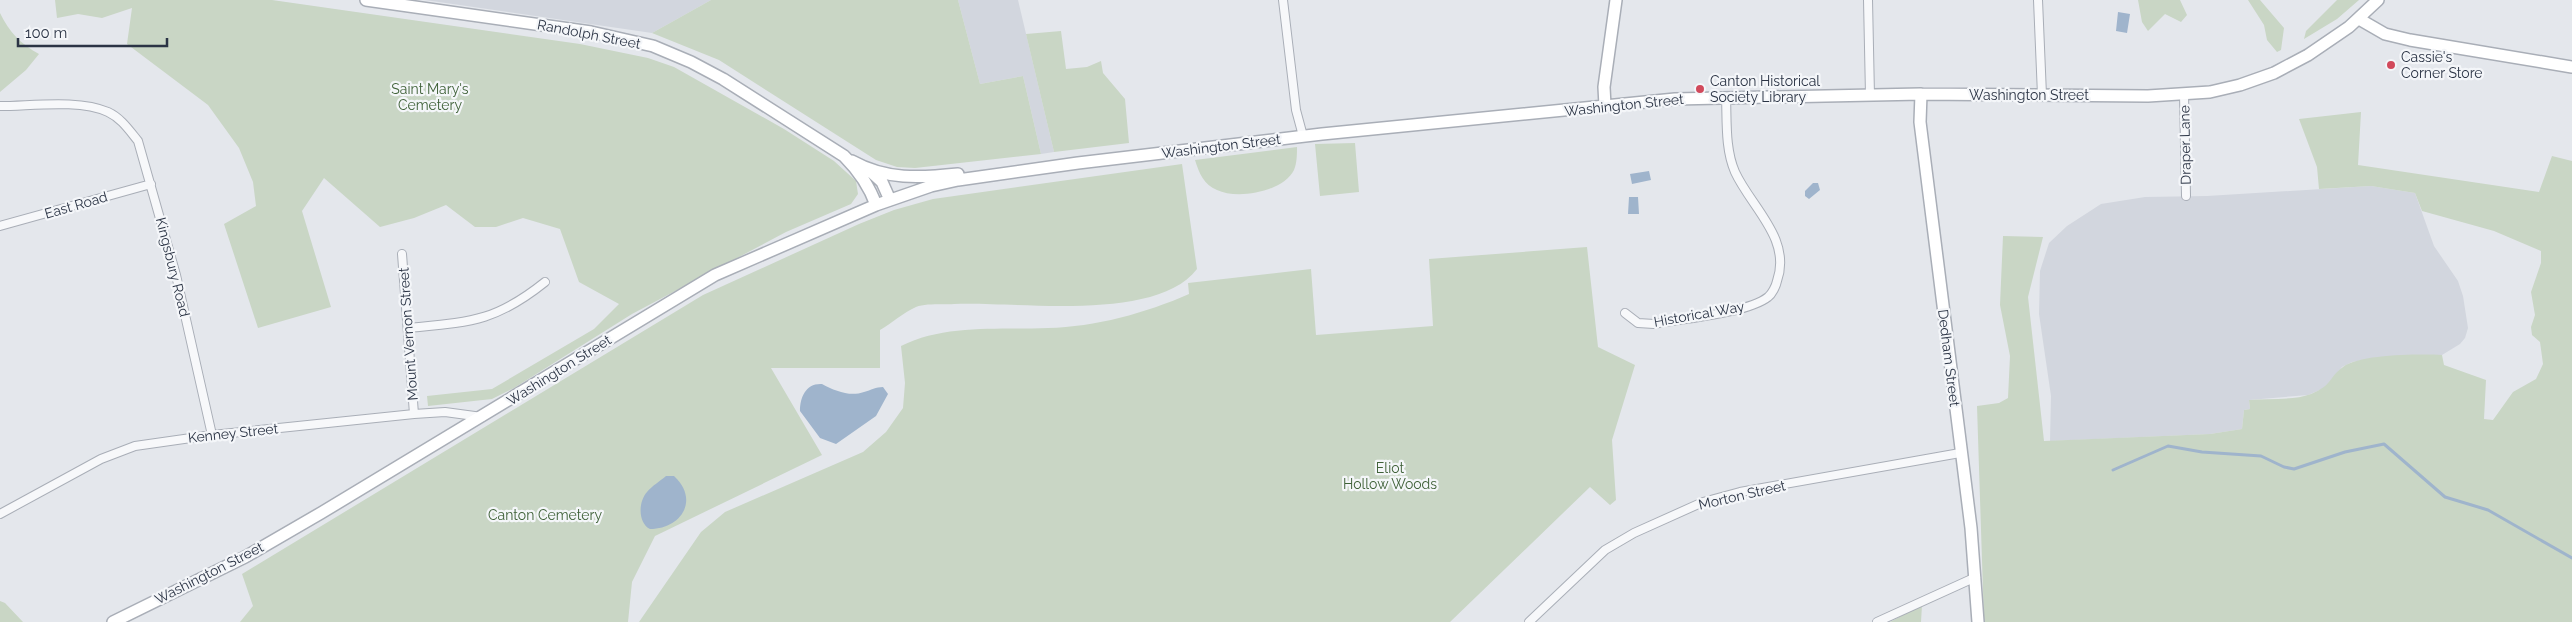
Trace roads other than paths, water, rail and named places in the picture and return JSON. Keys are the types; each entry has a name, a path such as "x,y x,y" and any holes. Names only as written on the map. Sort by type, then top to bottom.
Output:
{"main road":[{"name":"Randolph Street","path":"366,0 591,32 652,46 691,62 723,79 844,156 860,172 871,190 876,205"},
{"path":"1605,106 1604,86 1616,0"},
{"name":"Washington Street","path":"113,622 245,557 482,417 653,311 715,275 876,205 958,180 1303,136 1675,99 1922,94 2184,94 2240,86 2274,73 2328,43 2359,19 2378,0"},
{"path":"2359,19 2385,34 2410,40 2572,67"},
{"name":"Dedham Street","path":"1922,94 1920,122 1937,271 1952,364 1960,453 1976,577 1978,622"},
{"name":"Washington Street","path":"844,156 864,167 888,175 917,178 1008,168 1027,171"},
{"path":"864,167 882,182 890,200"}],"street":[{"path":"1283,0 1296,110 1303,136"},
{"path":"1868,0 1870,95"},
{"path":"2038,0 2042,95"},
{"name":"Draper Lane","path":"2184,94 2186,196"},
{"name":"Historical Way","path":"1625,313 1638,323 1654,324 1749,306 1769,297 1776,284 1781,269 1782,252 1735,172 1728,143 1726,97"},
{"name":"Kingsbury Road","path":"0,106 76,106 96,108 109,112 126,125 138,141 176,275 212,435"},
{"name":"East Road","path":"0,226 151,184"},
{"name":"Mount Vernon Street","path":"402,254 414,414"},
{"path":"408,328 481,319 502,311 526,298 545,282"},
{"name":"Kenney Street","path":"0,514 101,459 135,446 212,435 414,414 445,412 482,417"},
{"name":"Morton Street","path":"1529,622 1605,550 1634,532 1703,502 1740,492 1960,453"},
{"path":"1877,622 1976,577"}],"water":[{"path":"2118,12 2130,14 2127,33 2116,31"},
{"path":"1649,171 1651,180 1632,184 1630,174"},
{"path":"1813,183 1818,183 1820,190 1809,199 1805,196 1805,191"},
{"path":"1629,197 1638,197 1639,214 1628,214"},
{"path":"816,384 822,384 848,394 883,387 888,394 876,416 836,444 820,438 800,411 801,401 808,388"},
{"path":"666,476 674,476 682,485 686,494 686,503 678,519 661,528 650,529 641,517 642,501 649,490"}],"waterway":[{"path":"2113,470 2168,446 2202,452 2261,456 2284,467 2294,469 2345,452 2384,444 2445,497 2488,510 2572,558"}],"place":[{"name":"Cassie's Corner Store","path":"2391,65"},
{"name":"Canton Historical Society Library","path":"1700,89"}],"park label":[{"name":"Saint Mary's Cemetery","path":"430,98"},
{"name":"Eliot Hollow Woods","path":"1390,476"},
{"name":"Canton Cemetery","path":"545,515"}]}
